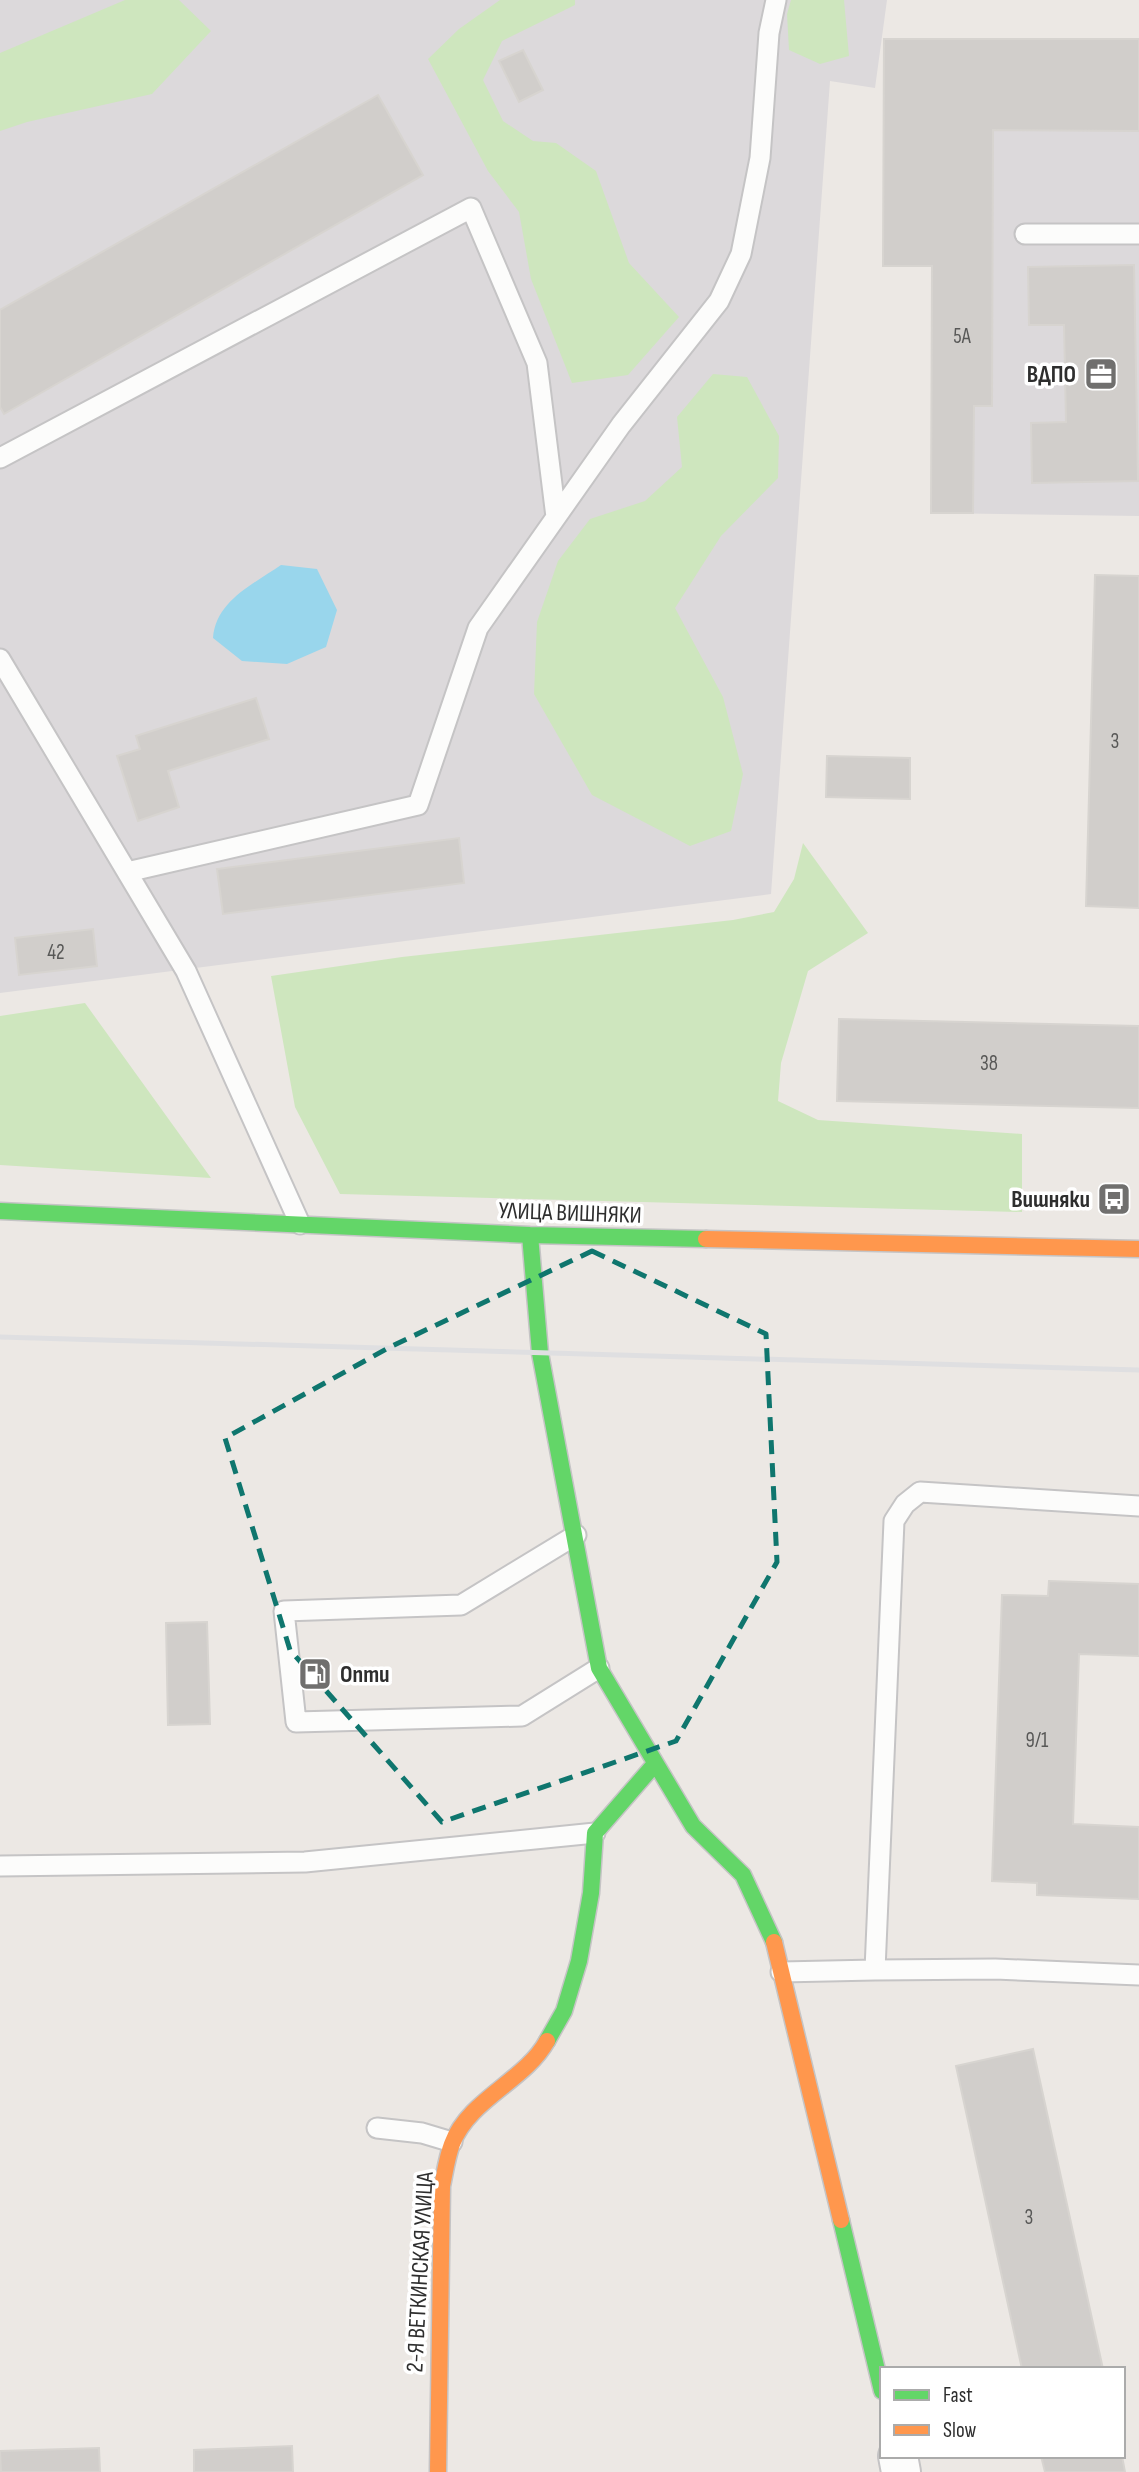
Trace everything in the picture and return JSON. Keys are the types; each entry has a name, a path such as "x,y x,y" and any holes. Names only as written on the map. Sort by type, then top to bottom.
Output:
{"street":[{"name":"УЛИЦА ВИШНЯКИ","path":"0,1211 530,1235 1139,1249"},
{"path":"530,1235 540,1353 599,1668 654,1765 693,1826 743,1875 774,1941 880,2382"},
{"path":"595,1833 654,1765"},
{"name":"2-Я ВЕТКИНСКАЯ УЛИЦА","path":"438,2472 437,2377 442,2186 452,2143 469,2119 494,2094 539,2056 564,2011 579,1961 591,1894 595,1833"}],"lane":[{"path":"127,872 418,805 478,628 621,425 719,301 741,254 760,158 769,33 776,0"},
{"path":"0,458 471,208 537,363 556,517"},
{"path":"1026,234 1139,234"},
{"path":"0,659 186,971 300,1224"},
{"path":"875,1970 894,1521 905,1504 920,1492 1139,1506"},
{"path":"576,1535 461,1605 284,1611 296,1722 522,1716 599,1668"},
{"path":"0,1866 304,1862 595,1833"},
{"path":"781,1972 995,1969 1139,1975"},
{"path":"377,2128 422,2133 452,2143"}],"highlighted area":[{"path":"592,1251 766,1334 777,1562 676,1741 442,1822 290,1650 225,1438 390,1347"}],"shaded area":[{"path":"0,0 887,0 875,88 830,81 771,894 0,993"},
{"name":"ВДПО","path":"884,39 1139,39 1139,516 931,513 932,266 883,266"}],"green space":[{"path":"125,0 179,0 211,31 152,94 27,122 0,131 0,53"},
{"path":"500,0 575,0 575,5 502,41 483,80 503,121 533,141 556,143 596,171 629,263 679,317 628,375 572,383 531,279 519,212 488,171 428,59 459,29"},
{"path":"791,0 844,0 849,56 820,64 789,50 787,14"},
{"path":"713,374 747,377 779,436 778,478 721,536 675,608 723,697 743,774 731,831 690,846 592,795 534,694 537,622 558,561 590,519 645,501 682,467 677,417"},
{"path":"803,843 868,933 808,971 781,1063 778,1101 818,1120 1022,1134 1022,1212 340,1194 295,1107 271,976 402,957 733,920 774,912 794,879"},
{"path":"85,1003 211,1178 0,1165 0,1016"}],"water":[{"path":"281,565 317,569 337,610 326,647 287,664 242,661 213,638 216,625 228,604 237,595"}],"building":[{"path":"884,39 1139,39 1139,131 993,130 992,406 974,406 973,513 931,513 932,266 883,266"},
{"path":"523,50 543,90 519,102 499,61"},
{"path":"378,95 423,175 4,414 0,407 0,310"},
{"name":"ВДПО","path":"1134,265 1138,481 1032,483 1031,423 1066,422 1064,325 1029,325 1028,267"},
{"path":"1095,575 1139,576 1139,908 1086,906"},
{"path":"256,698 269,739 168,771 179,807 138,821 117,756 140,749 136,736"},
{"path":"827,756 910,758 910,799 826,797"},
{"path":"459,838 464,883 223,914 217,869"},
{"path":"93,929 97,966 19,975 15,938"},
{"path":"839,1019 1139,1026 1139,1108 837,1101"},
{"path":"1049,1581 1139,1584 1139,1656 1079,1654 1073,1824 1139,1827 1139,1899 1037,1895 1037,1883 992,1881 1002,1595 1048,1596"},
{"path":"207,1622 210,1724 168,1725 166,1623"},
{"path":"1033,2049 1103,2367 1022,2367 956,2066"},
{"path":"292,2446 293,2472 194,2472 194,2450"},
{"path":"99,2448 100,2472 1,2472 0,2451"},
{"path":"1042,2458 1122,2458 1125,2472 1045,2472"}],"railway":[{"path":"0,1337 1139,1370"}],"traffic: fast":[{"path":"0,1211 530,1235 706,1239"},
{"path":"530,1235 540,1353 599,1668 693,1826 743,1875 774,1942"},
{"path":"547,2041 564,2011 579,1961 591,1893 595,1833 654,1765"},
{"path":"841,2220 880,2383"}],"traffic: slow":[{"path":"706,1239 1139,1249"},
{"path":"774,1942 841,2220"},
{"path":"438,2472 442,2186 449,2154 460,2128 471,2115 525,2068 547,2041"}],"place":[{"name":"ВДПО","path":"1101,374"},
{"name":"Вишняки","path":"1114,1199"},
{"name":"Опти","path":"315,1674"}]}
